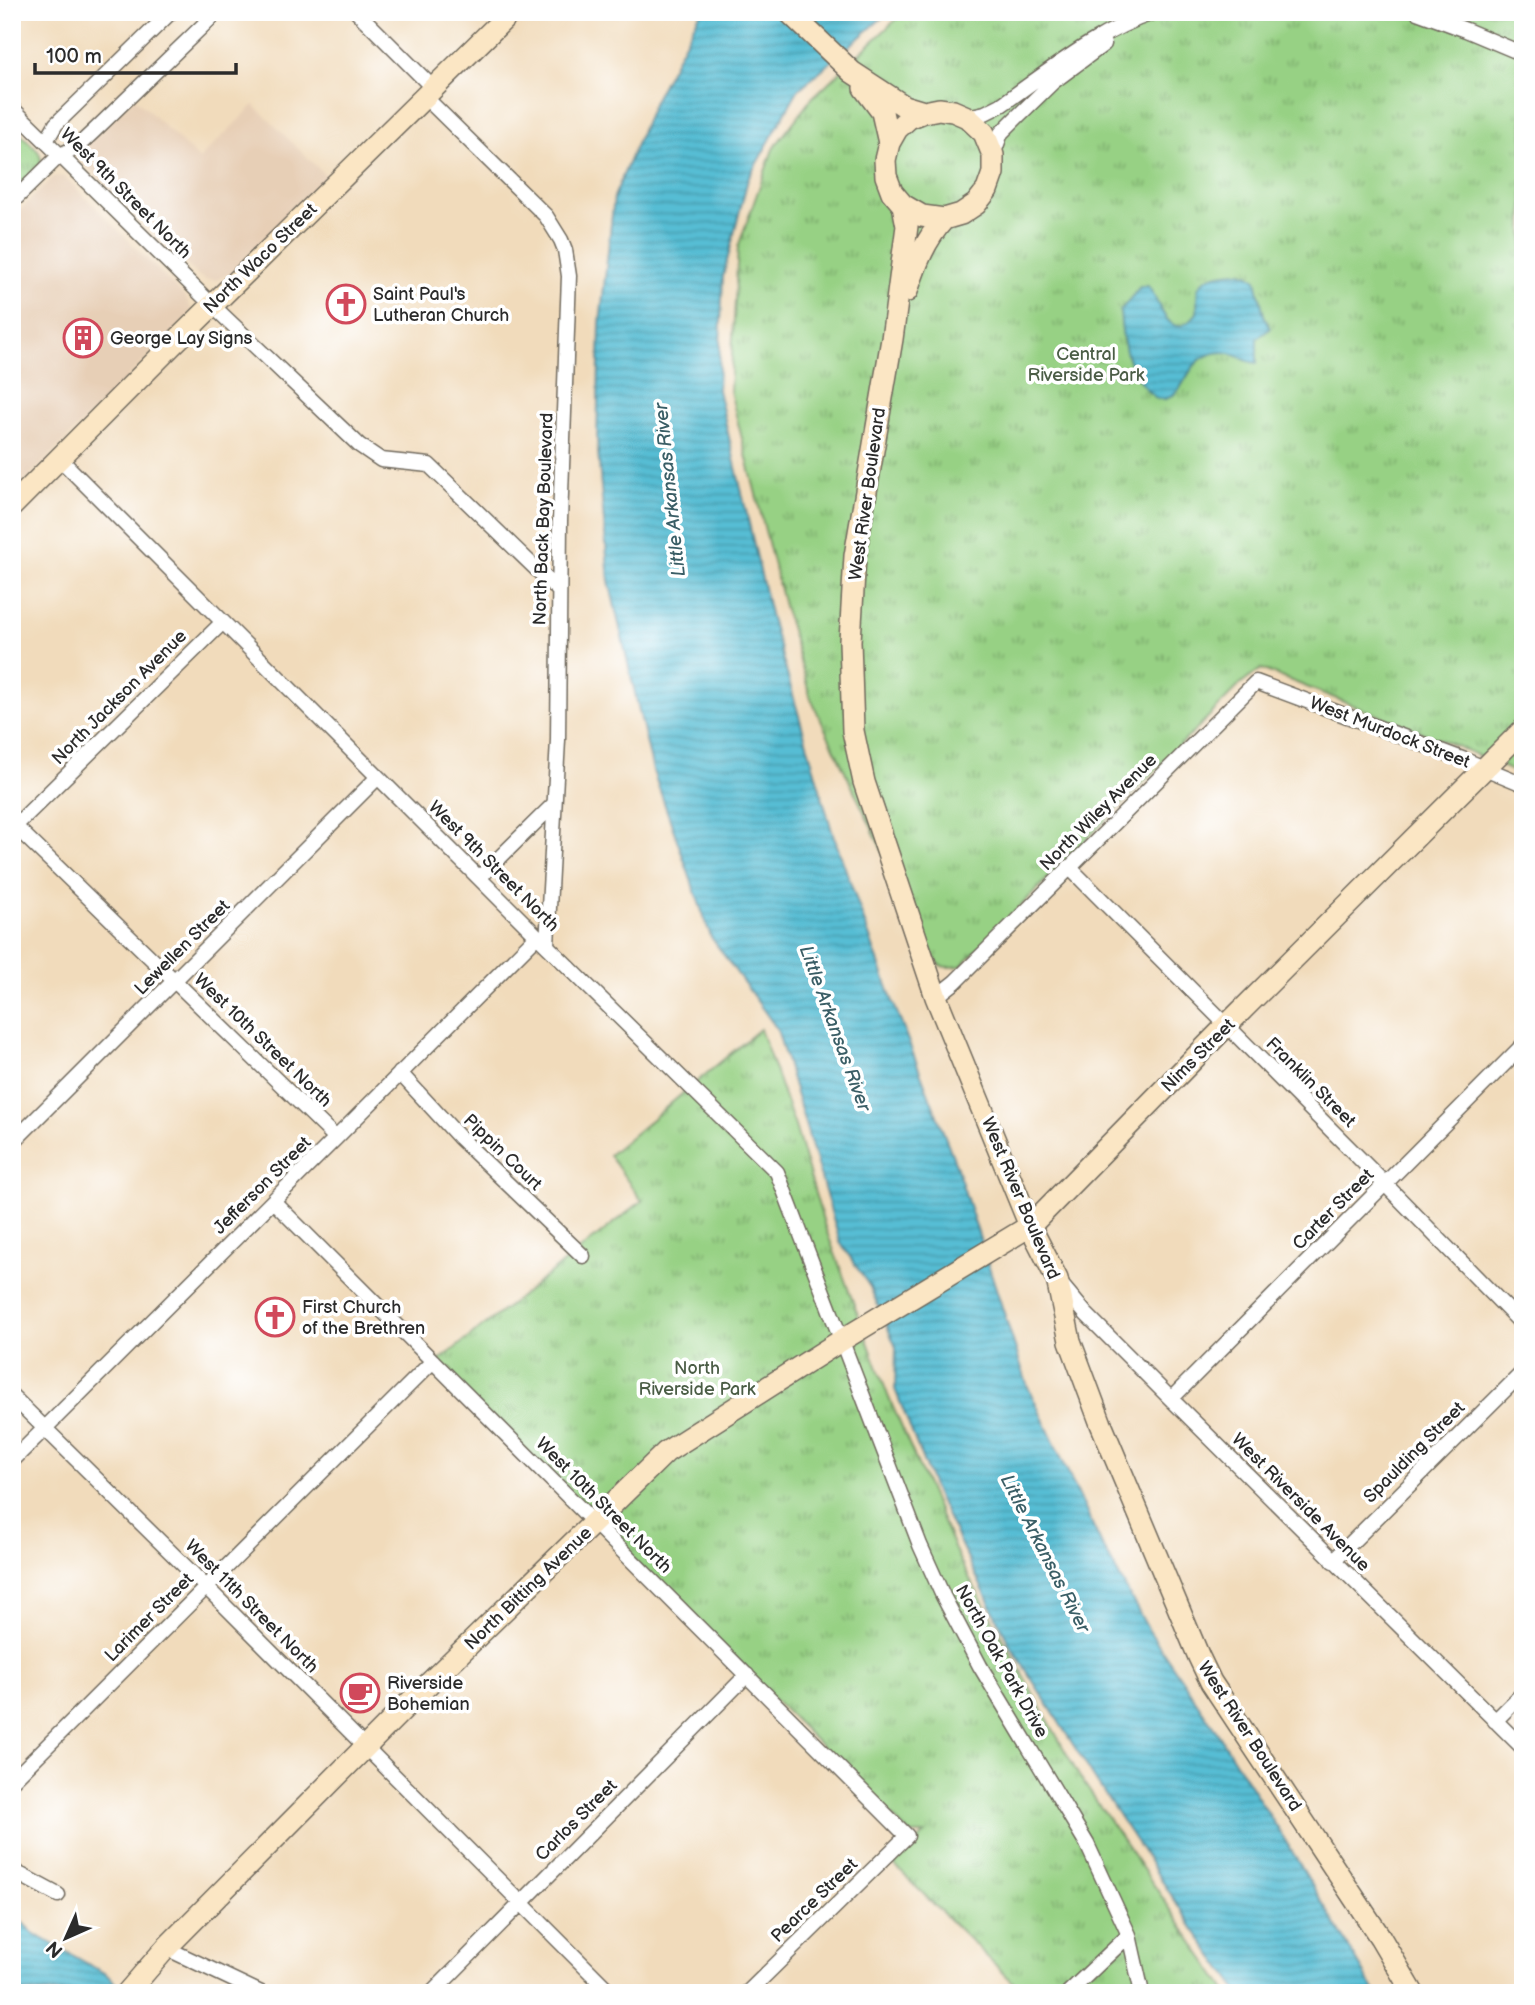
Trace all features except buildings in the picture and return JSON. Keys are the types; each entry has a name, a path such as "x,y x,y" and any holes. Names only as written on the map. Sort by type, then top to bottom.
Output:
{"street":[{"path":"46,141 56,124 171,12"},
{"path":"12,202 60,155 77,147 87,138 217,12"},
{"path":"357,12 430,93"},
{"name":"North Waco Street","path":"12,506 212,305 511,12"},
{"path":"789,12 852,72 882,112 889,143"},
{"path":"967,117 985,113 1001,105 1094,41 1155,12"},
{"path":"1417,12 1523,54"},
{"path":"993,155 984,133 967,117 946,110 924,112 909,118 889,143 885,160 886,176 892,192 903,205 922,216 944,219 961,214 976,204 988,190 993,173 993,155 1001,133 1053,82 1136,19"},
{"path":"852,72 904,106 924,112"},
{"name":"North Back Bay Boulevard","path":"430,93 546,216 565,250 569,276 559,591 558,740 542,940"},
{"name":"West 9th Street North","path":"12,108 359,445 381,460 429,465 559,591"},
{"name":"West River Boulevard","path":"903,205 907,226 855,556 850,642 853,731 864,782 936,997 1030,1226 1057,1279 1070,1341 1101,1424 1199,1657 1211,1682 1380,1937 1413,1993"},
{"name":"West River Boulevard","path":"891,339 915,265 931,234 944,219"},
{"name":"West 9th Street North","path":"60,458 777,1172 842,1340"},
{"name":"North Jackson Avenue","path":"13,826 223,622"},
{"name":"North Wiley Avenue","path":"936,997 967,970 1256,682"},
{"name":"West Murdock Street","path":"1256,682 1523,784"},
{"name":"Nims Street","path":"842,1340 1030,1226 1523,730"},
{"name":"Lewellen Street","path":"12,1143 378,777"},
{"path":"479,878 554,804"},
{"name":"West 10th Street North","path":"13,826 336,1138"},
{"name":"Franklin Street","path":"1069,867 1523,1325"},
{"name":"Jefferson Street","path":"12,1461 400,1073 542,940"},
{"name":"Carter Street","path":"1171,1399 1523,1045"},
{"name":"Pippin Court","path":"400,1073 459,1137 583,1256"},
{"name":"West 10th Street North","path":"273,1201 907,1836"},
{"name":"West Riverside Avenue","path":"1057,1279 1086,1314 1523,1748"},
{"name":"North Bitting Avenue","path":"127,1993 166,1948 412,1700 666,1452 842,1340"},
{"name":"North Oak Park Drive","path":"842,1340 920,1545 979,1666 1087,1844 1129,1935 1142,1993"},
{"name":"Larimer Street","path":"12,1781 433,1362"},
{"name":"Spaulding Street","path":"1333,1561 1523,1372"},
{"name":"West 11th Street North","path":"12,1396 611,1993"},
{"name":"Carlos Street","path":"432,1993 747,1675"},
{"path":"1495,1721 1523,1693"},
{"name":"Pearce Street","path":"747,1993 907,1836"},
{"path":"12,1867 19,1874 58,1895"},
{"path":"1068,1993 1129,1935"},
{"path":"166,1948 261,1993"}],"shaded area":[{"path":"135,98 199,159 254,105 327,177 232,273 216,280 206,280 197,275 84,163 82,150"},
{"path":"53,177 65,177 185,297 192,310 12,494 12,218"}],"green space":[{"name":"Central Riverside Park","path":"907,12 1509,12 1523,20 1523,776 1459,747 1261,669 1240,685 961,966 943,966 934,959 811,699 784,606 730,391 738,247 773,149 812,98"},
{"path":"12,125 38,151 41,159 40,165 12,192"},
{"name":"North Riverside Park","path":"760,1029 795,1126 825,1227 889,1398 960,1561 1079,1776 1228,1993 1024,1993 894,1865 925,1834 910,1834 435,1364 642,1201 609,1155"}],"water":[{"name":"Little Arkansas River","path":"701,12 889,12 798,90 748,179 723,277 718,390 771,618 832,831 890,994 955,1162 1028,1387 1101,1543 1148,1629 1290,1848 1376,1993 1240,1993 1195,1931 1009,1643 936,1494 895,1389 896,1347 870,1287 840,1242 777,1029 711,937 653,771 609,581 597,440 600,323 614,197 654,101"},
{"path":"1239,272 1256,280 1270,329 1257,338 1257,363 1222,352 1205,356 1192,368 1174,394 1167,399 1157,399 1147,391 1129,360 1120,311 1140,287 1148,286 1167,319 1179,326 1187,323 1197,313 1198,289 1205,280 1216,275"},
{"path":"12,1912 33,1933 106,1974 125,1993 12,1993"}],"place":[{"name":"Saint Paul's Lutheran Church","path":"346,304"},
{"name":"George Lay Signs","path":"83,338"},
{"name":"First Church of the Brethren","path":"275,1317"},
{"name":"Riverside Bohemian","path":"360,1693"}]}
